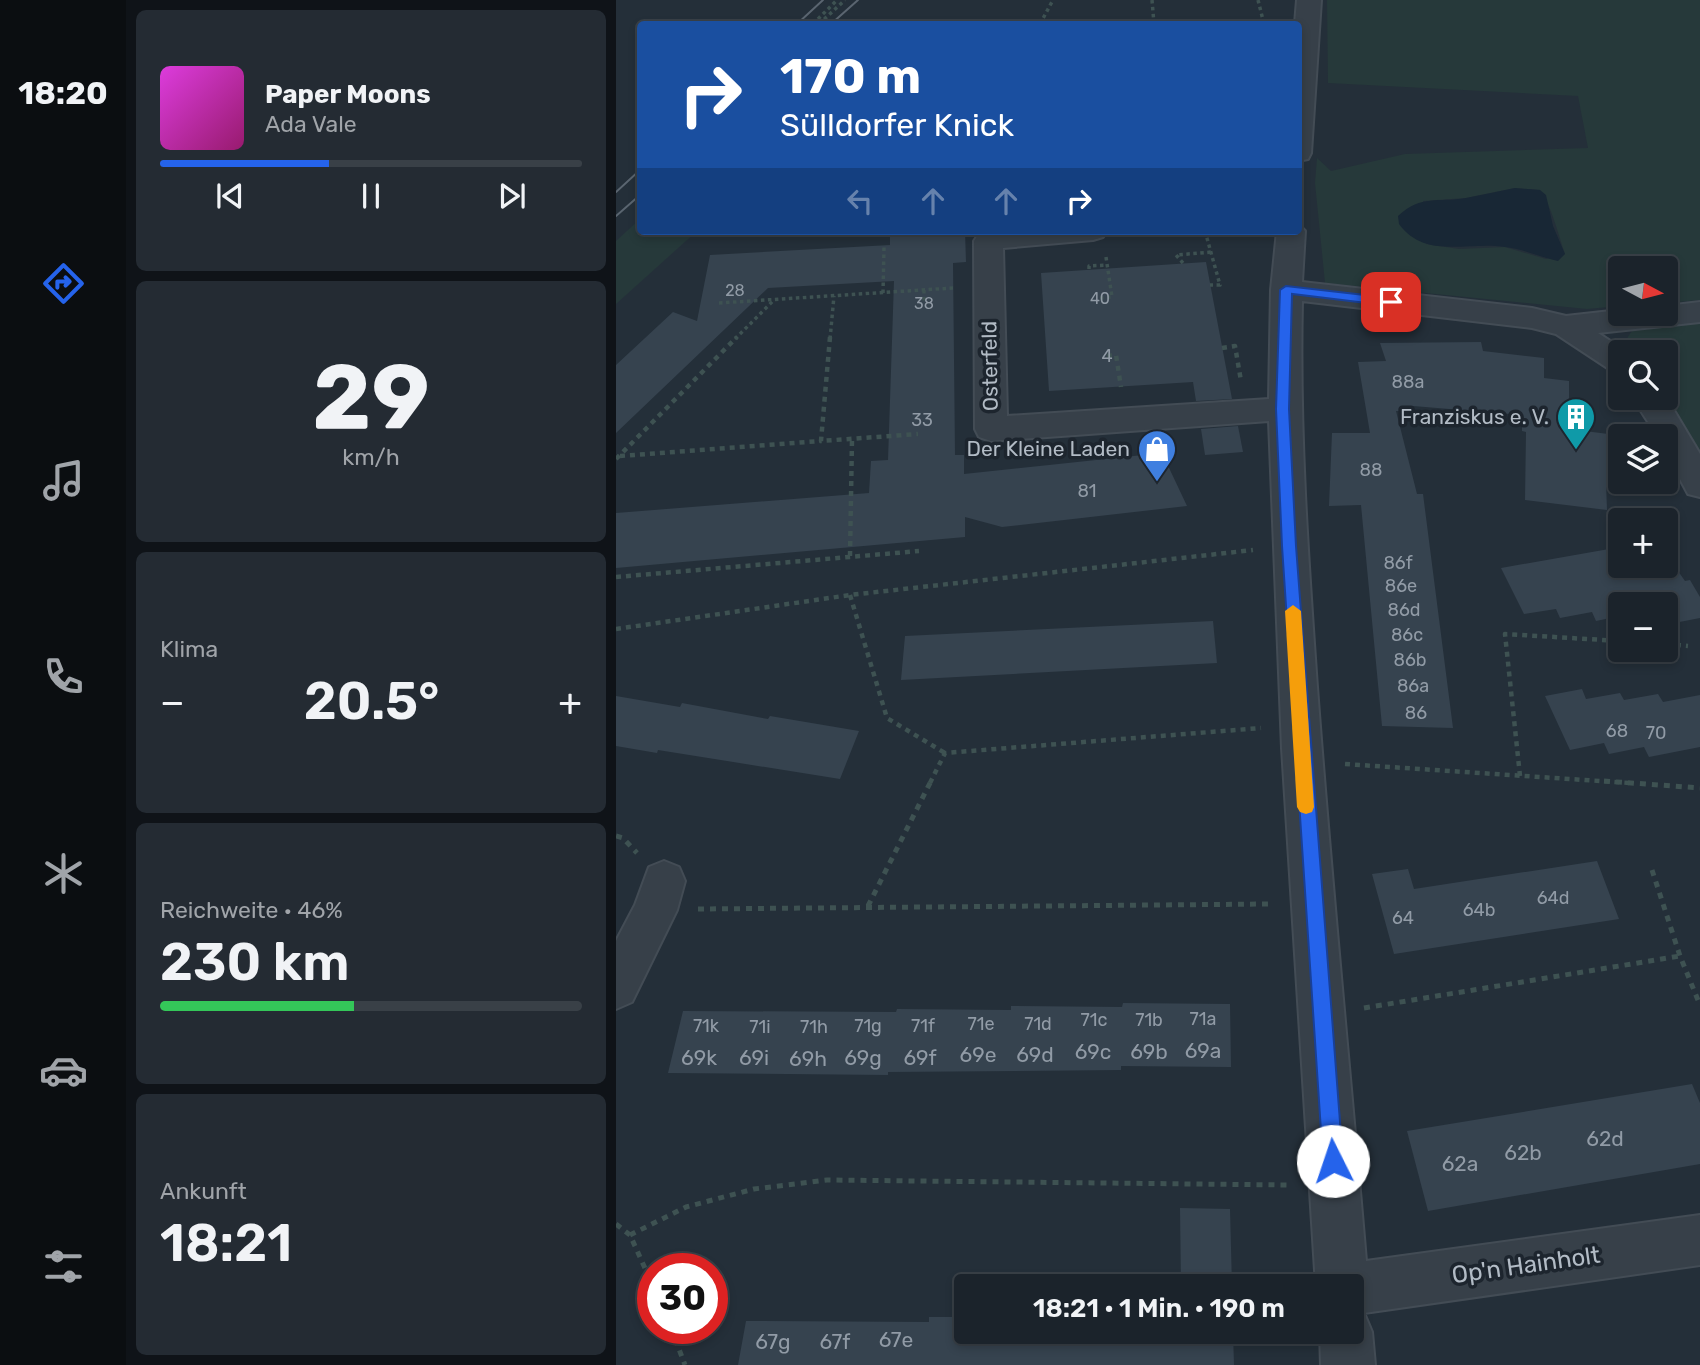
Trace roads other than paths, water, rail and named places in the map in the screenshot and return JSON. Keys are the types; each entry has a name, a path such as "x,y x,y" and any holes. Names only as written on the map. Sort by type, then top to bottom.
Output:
{"street":[{"path":"1302,97 1309,0"},
{"path":"1291,235 1286,290 1264,411 1289,546 1301,743 1341,1274"},
{"name":"Osterfeld","path":"1099,242 988,241 991,429 1264,411"},
{"path":"1286,290 1532,318 1566,326 1700,312"},
{"path":"1566,326 1608,354"},
{"path":"1658,410 1700,485"},
{"path":"616,987 659,895"},
{"name":"Op'n Hainholt","path":"1364,1287 1700,1240"},
{"path":"1347,1344 1348,1365"}],"water":[{"path":"1515,188 1540,190 1546,195 1553,226 1565,254 1558,261 1505,247 1434,246 1421,242 1399,224 1398,216 1423,202 1466,198"}],"tram line":[{"path":"800,21 823,0"},
{"path":"834,21 858,0"},
{"path":"616,192 637,173"},
{"path":"616,216 637,198"}],"place":[{"name":"Franziskus e. V.","path":"1576,451"},
{"name":"Der Kleine Laden","path":"1157,483"}]}
